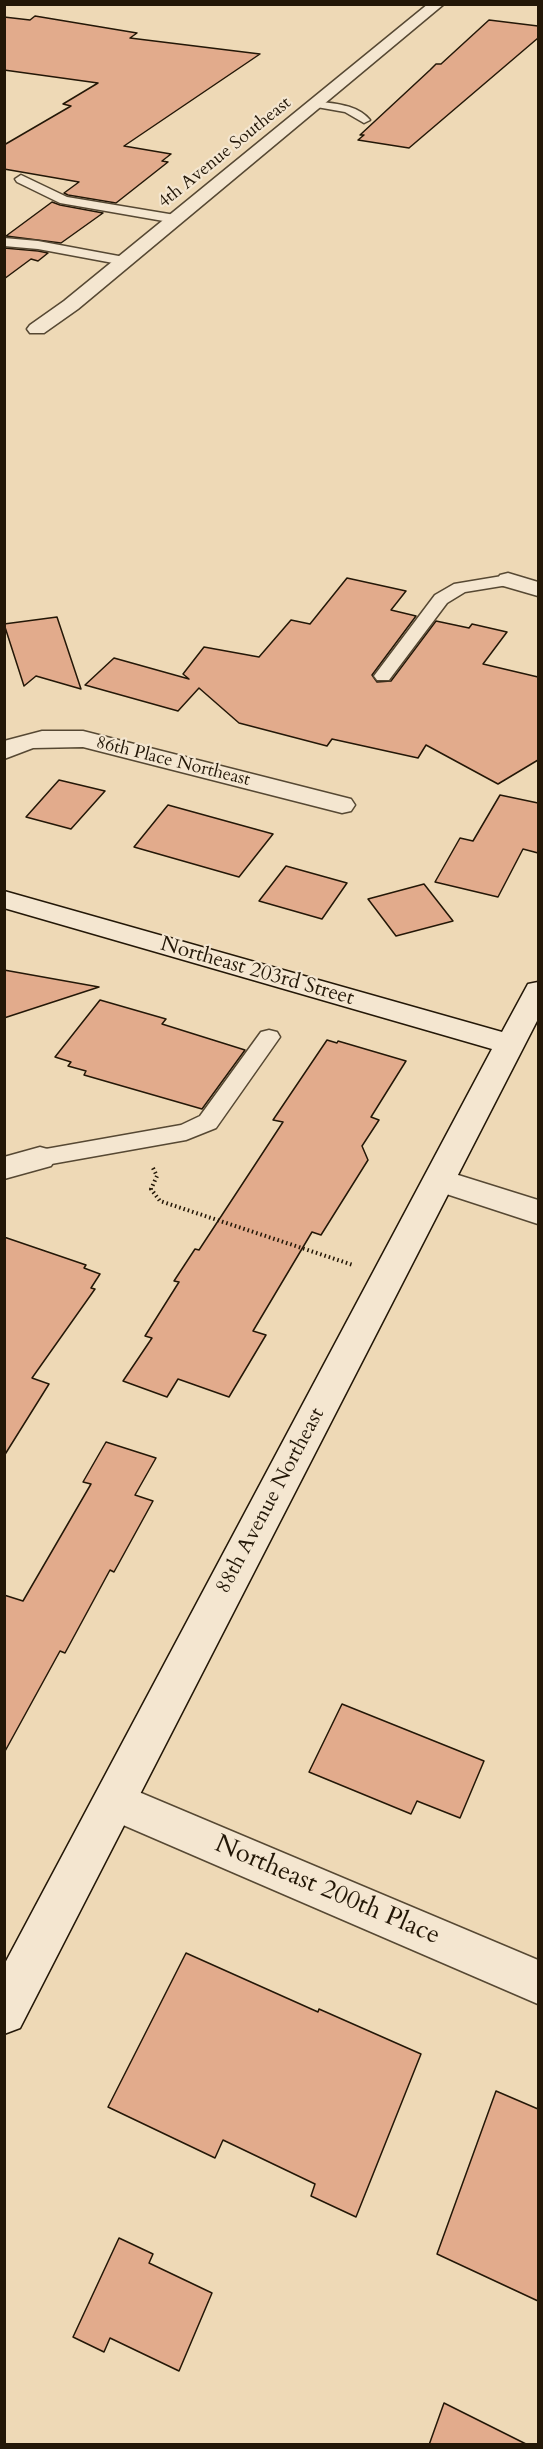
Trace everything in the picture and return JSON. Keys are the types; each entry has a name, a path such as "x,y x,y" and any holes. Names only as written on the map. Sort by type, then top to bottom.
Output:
{"street":[{"name":"4th Avenue Southeast","path":"37,329 176,219 436,4"},
{"path":"508,580 538,589"},
{"name":"86th Place Northeast","path":"4,751 16,743 50,736 83,739 342,805"},
{"name":"Northeast 203rd Street","path":"4,899 510,1044"},
{"name":"88th Avenue Northeast","path":"4,2012 538,991"},
{"path":"4,1168 40,1158"},
{"path":"439,1180 538,1212"},
{"name":"Northeast 200th Place","path":"115,1801 538,1982"}],"lane":[{"path":"315,104 351,111 360,114 364,120"},
{"path":"21,179 64,200 176,219"},
{"path":"4,243 39,245 124,261"},
{"path":"383,676 441,599 460,588 508,580"},
{"path":"40,1158 186,1131 208,1122 269,1037"}],"path":[{"path":"148,1160 157,1176 151,1189 160,1201 389,1276"}],"building":[{"path":"35,16 137,33 130,38 260,54 124,146 171,154 162,161 168,162 116,203 68,195 64,193 79,182 4,169 4,145 71,106 63,104 98,83 4,70 4,17 30,20"},
{"path":"489,20 538,26 538,38 409,148 358,140 364,135 360,135 436,64 441,64"},
{"path":"52,202 103,213 61,243 6,236"},
{"path":"4,248 48,253 38,261 31,259 4,279"},
{"path":"347,578 406,591 391,610 416,616 372,675 377,682 391,681 436,621 469,628 472,624 507,632 483,664 538,677 538,760 498,784 426,745 418,758 332,739 327,746 239,723 199,688 178,711 85,685 114,658 189,679 183,674 204,647 259,657 291,620 310,624"},
{"path":"57,617 81,689 36,676 24,686 4,624"},
{"path":"59,780 105,791 71,829 26,817"},
{"path":"500,795 538,803 538,853 523,849 498,897 435,882 460,838 473,841"},
{"path":"168,805 273,834 239,877 134,847"},
{"path":"286,866 347,883 322,919 259,901"},
{"path":"424,884 453,921 396,936 368,899"},
{"path":"4,970 99,987 4,1018"},
{"path":"100,1000 166,1019 162,1024 245,1050 202,1109 84,1075 86,1071 68,1066 71,1062 55,1057"},
{"path":"327,1040 337,1043 338,1041 406,1061 371,1117 379,1120 362,1146 368,1160 321,1235 312,1232 253,1331 266,1335 229,1397 178,1379 167,1397 123,1381 152,1338 145,1336 179,1282 174,1281 195,1249 199,1250 283,1122 273,1120"},
{"path":"4,1237 86,1265 84,1268 100,1274 91,1288 95,1289 32,1378 49,1384 4,1456"},
{"path":"106,1442 156,1458 135,1495 153,1501 114,1572 110,1570 65,1653 60,1651 4,1753 4,1595 23,1601 91,1484 83,1482"},
{"path":"342,1704 484,1761 460,1818 417,1801 411,1814 309,1772"},
{"path":"186,1953 318,2012 319,2009 421,2054 356,2217 311,2196 315,2184 223,2140 215,2158 108,2107"},
{"path":"496,2091 538,2109 538,2301 437,2254"},
{"path":"119,2238 153,2254 149,2263 212,2293 179,2371 110,2338 104,2352 73,2337"},
{"path":"444,2403 528,2445 429,2445"}]}
